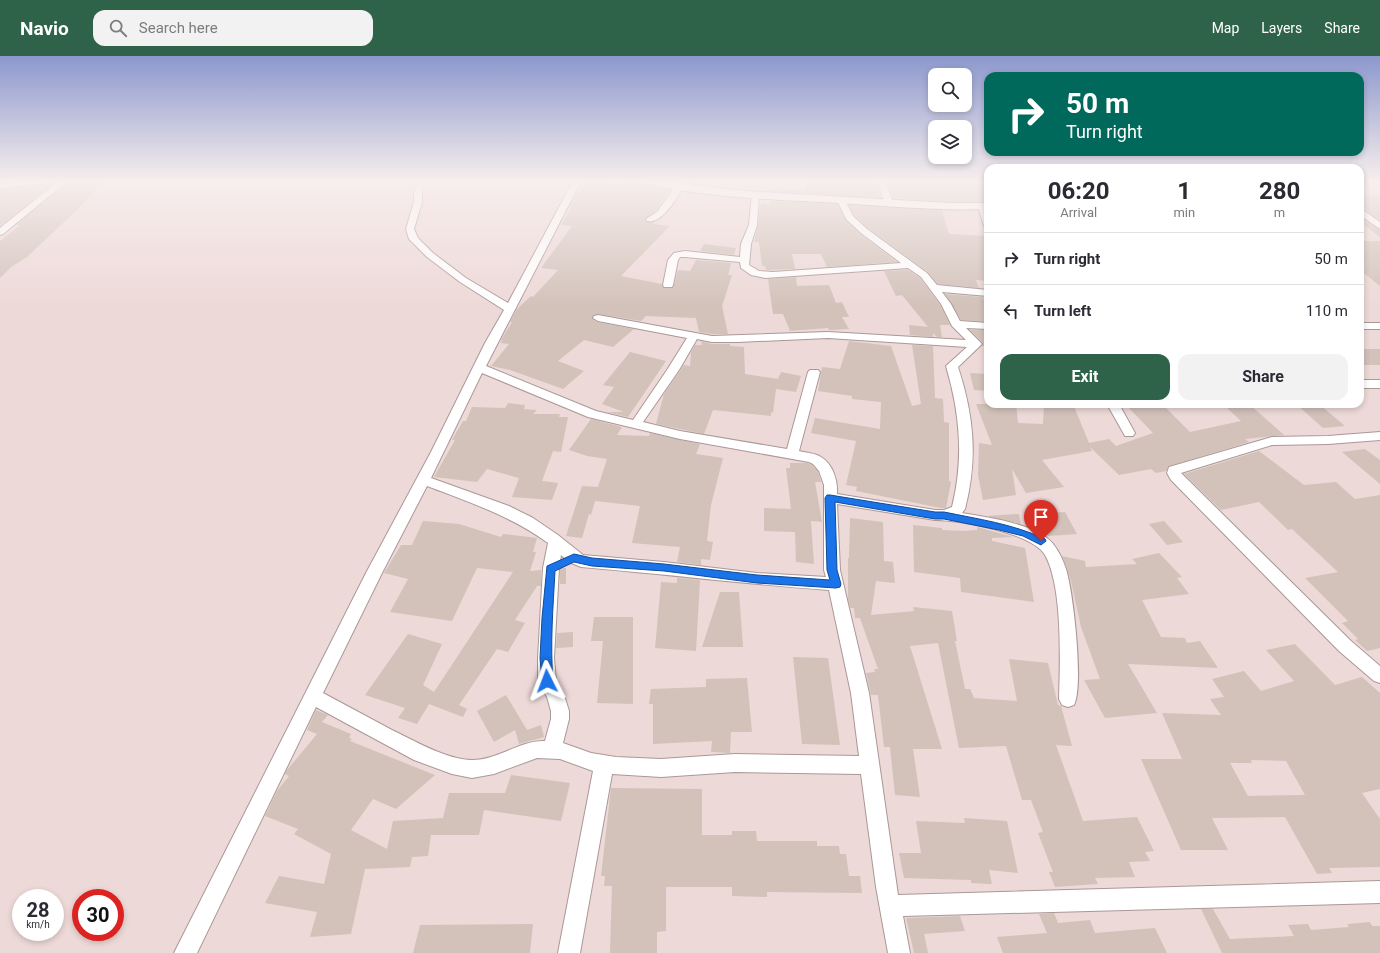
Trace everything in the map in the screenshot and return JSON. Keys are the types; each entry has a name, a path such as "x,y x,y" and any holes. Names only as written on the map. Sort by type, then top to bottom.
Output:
{"street":[{"path":"0,232 11,223"},
{"path":"412,223 410,229 414,239 430,255 463,280 510,309"},
{"path":"185,953 374,573 423,480 479,367 555,223"},
{"path":"753,223 746,244 744,266 750,272 759,275 910,265"},
{"path":"855,223 864,231 924,275 946,304 956,324 976,344"},
{"path":"668,285 673,260 676,256 685,254 745,260"},
{"path":"933,288 984,293"},
{"path":"598,318 712,339 828,335 976,344"},
{"path":"956,324 984,326"},
{"path":"1364,326 1380,326"},
{"path":"636,424 677,365 693,336"},
{"path":"944,515 953,513 958,509 968,462 965,417 960,390 952,366 976,344"},
{"path":"479,367 592,414 680,435 812,458 822,465 828,475 831,485 832,570 860,693 890,906 899,953"},
{"path":"792,454 814,372"},
{"path":"1364,384 1380,384"},
{"path":"1115,408 1129,433"},
{"path":"1380,436 1328,440 1272,441 1174,470 1174,473 1176,477 1345,646 1380,676"},
{"path":"423,480 504,510 528,522 556,542 574,558 581,561 664,568 757,579 836,584"},
{"path":"830,498 935,515 944,515 999,526 1026,534 1048,546 1054,558 1065,603 1070,659 1068,699"},
{"path":"552,750 560,719 560,711 555,695 547,681 546,650 551,568 556,542"},
{"path":"551,568 574,558"},
{"path":"313,697 421,754 452,765 472,769 494,765 537,749 560,750 591,762 616,766 661,768 735,763 870,765"},
{"path":"569,953 604,764"},
{"path":"890,906 1380,892"}],"building":[{"path":"19,223 63,223 27,257 11,267 0,278 0,241 20,225 16,225"},
{"path":"562,223 654,223 653,224 670,226 621,276 662,284 664,288 672,288 678,270 690,271 696,260 731,263 728,275 732,275 722,306 728,334 699,332 696,318 646,316 641,321 598,314 594,315 592,318 597,322 634,329 613,347 584,340 558,361 584,371 563,389 510,370 491,366 509,344 500,343 512,322 510,322 517,309 531,296 533,297 558,270 541,268 572,226 561,225"},
{"path":"758,223 848,223 860,234 897,262 827,267 821,254 792,254 795,269 766,270 765,266 762,266 759,242 754,242"},
{"path":"862,223 946,223 949,234 984,236 984,281 976,280 979,288 938,284 928,272"},
{"path":"1364,223 1369,223 1380,230 1380,237 1364,225"},
{"path":"1364,241 1380,241 1380,286 1364,273"},
{"path":"704,244 736,248 734,255 700,251"},
{"path":"908,270 920,278 940,305 950,325 940,325 942,337 937,337 933,333 933,337 910,335 909,325 928,327 902,295 896,296 884,271"},
{"path":"796,277 797,286 829,285 836,303 842,302 849,317 842,317 849,329 829,330 828,328 790,331 783,314 773,314 768,279"},
{"path":"945,294 983,297 984,322 961,320"},
{"path":"970,330 984,330 984,346 982,346 983,343"},
{"path":"701,341 712,344 730,344 730,346 744,347 745,374 778,379 781,372 801,376 796,392 776,389 773,413 771,412 771,416 713,410 704,434 656,424 664,394 684,365 690,366 691,353 695,345 702,345"},
{"path":"849,341 891,346 912,406 921,404 912,345 933,346 935,398 943,399 944,422 949,423 949,481 951,482 946,508 856,491 857,487 846,485 856,441 811,433 815,418 880,429 881,402 852,399 852,396 818,391 822,367 840,369"},
{"path":"1364,349 1380,349 1380,365 1364,365"},
{"path":"630,352 666,361 628,417 607,412 624,412 602,404 614,387 603,385"},
{"path":"970,373 984,374 984,391 974,390"},
{"path":"508,403 525,405 524,409 537,410 533,414 560,414 559,417 568,417 561,452 553,451 542,481 558,483 552,500 512,497 519,478 487,469 477,482 434,477 455,440 452,440 463,421 466,421 472,407 505,408"},
{"path":"976,404 984,404 984,408 1016,408 1018,423 1043,424 1044,408 1075,408 1089,443 1109,439 1116,446 1153,433 1129,408 1166,408 1190,432 1241,421 1227,408 1254,408 1284,435 1245,439 1249,442 1169,466 1166,471 1156,473 1151,469 1119,475 1090,447 1092,451 1042,460 1064,487 1026,493 1012,469 1016,495 983,500 978,475 979,443 992,445"},
{"path":"1300,408 1324,408 1345,426 1323,428"},
{"path":"591,419 622,427 617,435 649,436 650,433 700,444 696,454 723,458 711,505 707,541 713,542 710,560 701,559 701,565 677,562 680,547 632,543 640,506 595,501 591,515 589,514 582,538 566,536 582,486 598,487 607,459 587,456 569,450"},
{"path":"1365,449 1380,460 1380,484 1342,452"},
{"path":"1259,451 1304,485 1336,482 1355,499 1380,495 1380,648 1367,651 1355,640 1358,639 1342,623 1348,621 1305,578 1338,572 1292,529 1288,530 1259,502 1221,510 1184,474"},
{"path":"790,463 807,463 812,465 818,472 821,482 815,482 822,522 811,521 814,564 796,562 795,532 764,531 764,508 791,509 786,468 790,468"},
{"path":"1065,512 1077,534 1048,536 1036,514"},
{"path":"1019,514 1021,524 986,516"},
{"path":"850,518 883,522 884,561 893,562 895,583 876,581 871,615 914,611 913,607 952,611 957,641 955,641 965,689 970,689 974,698 1017,701 1009,659 1048,663 1058,705 1061,706 1072,746 1056,745 1083,821 1137,817 1154,851 1145,852 1150,861 1129,862 1135,877 1095,878 1098,884 1055,887 1049,872 1053,872 1038,833 1043,832 1031,800 1022,800 1006,746 959,748 938,643 910,646 942,749 913,749 920,797 895,795 890,747 884,747 878,695 871,695 866,673 875,672 874,669 878,669 860,618 855,618 854,608 850,608 848,599"},
{"path":"423,521 459,524 501,537 503,534 537,538 533,552 536,552 530,571 541,570 541,586 537,586 515,620 525,623 508,652 497,649 459,705 467,709 463,717 429,704 417,724 398,718 405,708 365,695 408,634 442,644 423,685 434,692 513,572 477,568 452,621 390,612 408,579 384,573 401,545 412,545"},
{"path":"1164,521 1183,542 1167,545 1149,524"},
{"path":"913,525 942,528 942,530 964,531 977,530 977,527 1013,537 992,538 992,541 1025,548 1034,602 961,592 960,578 914,572"},
{"path":"1159,553 1182,577 1177,578 1189,594 1142,600 1161,637 1185,638 1187,643 1200,641 1218,668 1128,664 1157,713 1105,718 1084,680 1100,679 1081,627 1071,581 1062,556 1085,561 1086,567 1137,564 1132,559"},
{"path":"560,568 566,568 566,584 560,584"},
{"path":"677,578 700,580 696,651 655,648 661,582 677,583"},
{"path":"720,592 739,592 743,647 702,647"},
{"path":"594,617 633,617 633,704 597,703 603,641 591,641"},
{"path":"573,632 573,647 556,648 557,633"},
{"path":"1295,644 1335,685 1362,677 1380,693 1380,789 1362,793 1380,819 1380,867 1329,868 1332,873 1317,874 1285,817 1212,818 1228,850 1181,850 1141,759 1182,759 1162,713 1221,715 1210,699 1224,697 1212,679 1244,671 1261,691 1294,681 1266,650","holes":["1251,760 1286,761 1305,795 1248,796 1230,763 1252,763"]},
{"path":"793,657 828,658 840,745 802,744"},
{"path":"747,678 752,732 731,732 730,753 711,752 712,741 653,744 653,704 649,704 651,689 706,687 706,679"},
{"path":"506,695 527,730 541,725 544,737 519,744 515,730 494,742 477,711"},
{"path":"316,710 328,715 322,722 351,734 349,738 352,739 350,741 435,775 396,809 373,799 351,830 387,849 393,821 443,818 449,793 505,793 511,775 570,783 561,821 484,810 479,835 431,835 428,856 412,857 410,867 365,869 351,934 310,937 317,912 265,903 279,876 324,884 331,854 294,834 298,829 265,816 277,791 289,776 285,774 287,770 317,734 307,730"},
{"path":"611,788 702,789 702,835 732,835 732,831 756,831 757,841 817,841 817,846 839,846 840,854 846,854 849,876 860,876 862,893 767,892 767,897 732,896 732,887 666,887 666,931 657,932 657,953 610,953 612,886 604,886 605,876 601,876"},
{"path":"964,818 1007,821 1018,873 989,870 992,884 971,883 971,880 904,878 899,853 921,853 916,821 965,823"},
{"path":"1201,909 1213,909 1230,939 1294,936 1288,925 1308,924 1311,930 1349,927 1347,924 1370,922 1372,926 1380,926 1380,953 1222,953"},
{"path":"1054,913 1058,923 1090,920 1095,933 1155,928 1167,953 1003,953 997,937 1047,933 1039,914"},
{"path":"960,916 965,931 924,934 928,953 914,953 906,918"},
{"path":"533,924 530,953 413,953 420,925"}],"route":[{"path":"547,681 547,618 551,568 574,558 581,561 664,568 757,579 836,584 832,570 830,498 935,515 944,515 999,526 1026,534 1041,541"}]}
